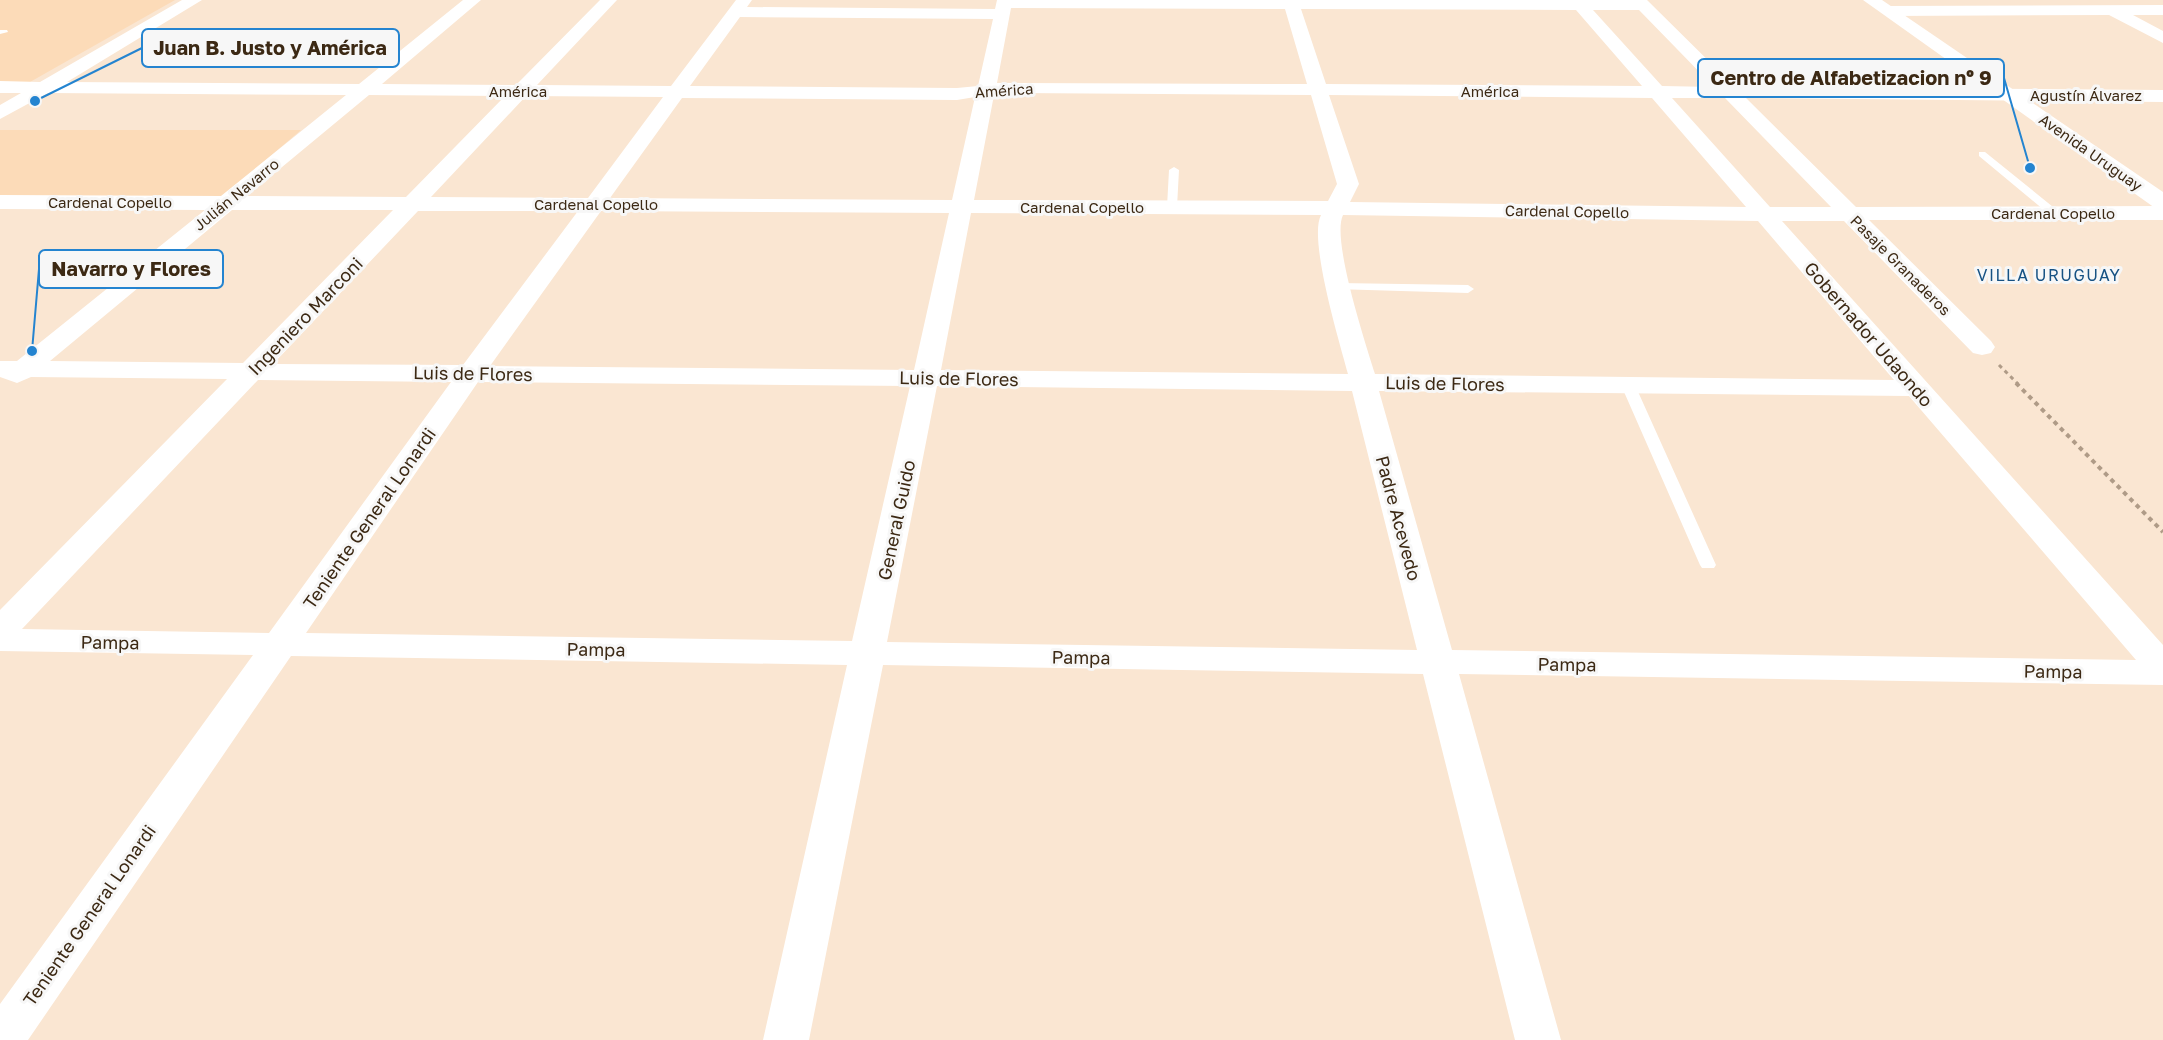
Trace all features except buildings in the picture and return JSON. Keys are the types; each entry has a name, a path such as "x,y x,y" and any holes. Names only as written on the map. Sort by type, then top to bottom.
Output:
{"street":[{"path":"0,113 194,0"},
{"name":"Julián Navarro","path":"0,388 12,369 225,202 473,0"},
{"name":"Ingeniero Marconi","path":"0,631 609,0"},
{"path":"2093,0 2163,38"},
{"name":"Padre Acevedo","path":"1291,2 1348,184 1330,219 1329,232 1338,287 1538,1040"},
{"name":"Gobernador Udaondo","path":"1578,2 2163,668"},
{"path":"741,6 1640,2"},
{"name":"Pasaje Granaderos","path":"1640,2 1982,347"},
{"path":"1879,5 2163,10"},
{"name":"Avenida Uruguay","path":"1879,5 2163,203"},
{"name":"Teniente General Lonardi","path":"1,1040 471,373 741,6"},
{"name":"General Guido","path":"786,1040 1004,6"},
{"name":"América","path":"0,87 957,94 1024,87 2008,94"},
{"name":"Agustín Álvarez","path":"2008,94 2163,96"},
{"name":"Cardenal Copello","path":"0,202 1336,208 1764,214 2163,213"},
{"name":"Luis de Flores","path":"12,369 1917,388"},
{"name":"Pampa","path":"0,640 2163,673"}],"lane":[{"path":"1982,154 2054,213"},
{"path":"1172,207 1174,170"},
{"path":"1338,287 1468,289"},
{"path":"1628,385 1708,565"}],"path":[{"path":"1982,347 2163,532"}],"shaded area":[{"path":"0,0 175,0 30,82 0,82"},
{"path":"0,130 301,130 221,198 0,197"}],"place":[{"name":"Juan B. Justo y América","path":"35,101"},
{"name":"Centro de Alfabetizacion nº 9","path":"2030,168"},
{"name":"Navarro y Flores","path":"32,351"}],"district":[{"name":"VILLA URUGUAY","path":"2049,275"}]}
